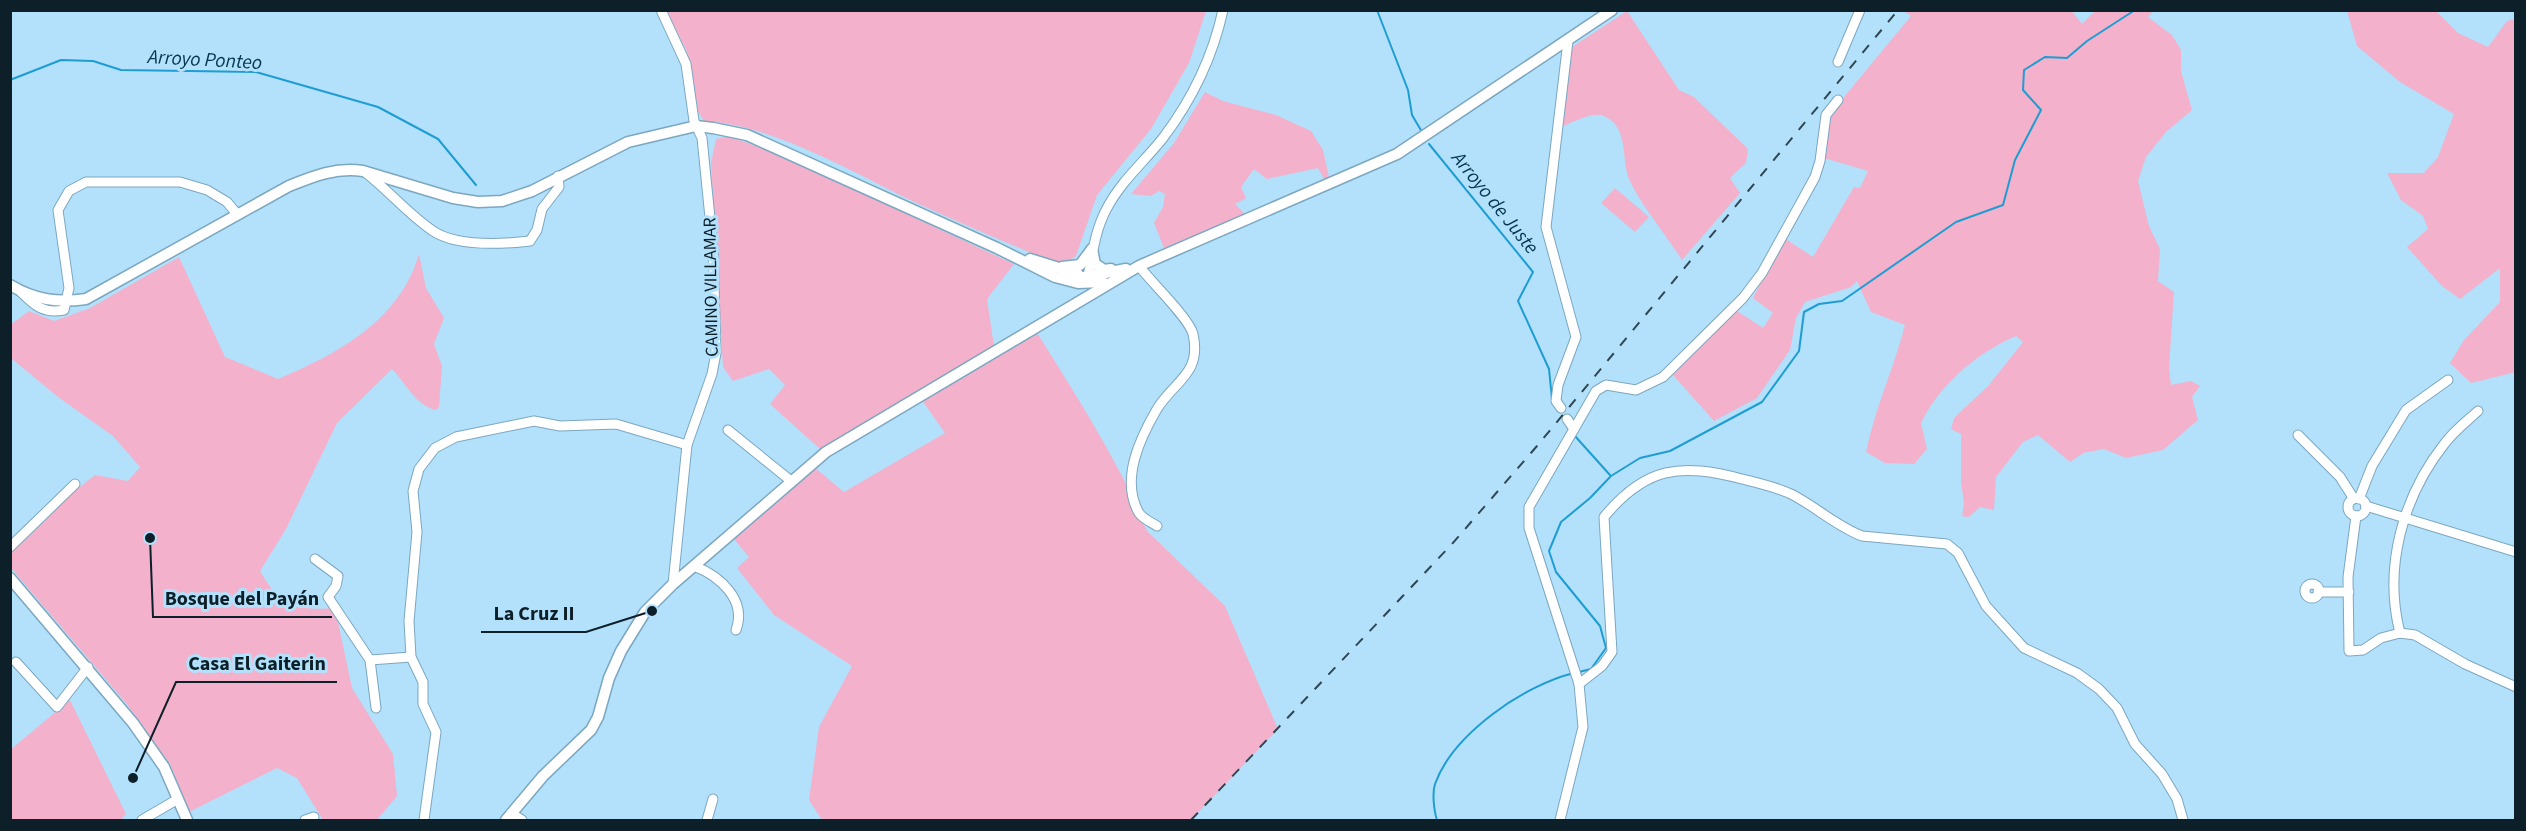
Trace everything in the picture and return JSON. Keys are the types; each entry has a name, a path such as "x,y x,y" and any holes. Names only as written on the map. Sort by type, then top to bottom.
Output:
{"street":[{"name":"CAMINO VILLAMAR","path":"661,10 686,64 696,126 702,138 713,248 716,353 712,374 687,445 673,584"},
{"path":"1073,303 1087,280 1092,249 1110,202 1164,137 1186,103 1212,49 1223,10"},
{"path":"15,288 38,298 65,302 86,299 289,186 325,172 349,169 363,171 453,198 478,202 512,198 532,191 628,142 696,126 747,135 1048,270 1068,282 1112,276 1397,154 1612,10"},
{"path":"1838,62 1860,10"},
{"path":"1561,408 1556,401 1558,386 1576,337 1546,227 1568,41"},
{"path":"1560,820 1583,727 1578,681 1529,528 1529,507 1596,391 1606,385 1636,390 1663,377 1743,298 1762,273 1815,177 1820,161 1826,115 1838,100"},
{"path":"363,171 434,232 452,238 494,244 530,242 537,230 542,209 559,187 558,176"},
{"path":"65,302 69,288 58,210 69,191 86,182 180,182 207,190 227,202 237,214"},
{"path":"1048,270 1080,265 1092,249"},
{"path":"1092,249 1095,264 1104,270 1138,266"},
{"path":"1138,266 1189,326 1194,348 1189,371 1157,408 1140,445 1130,477 1130,489 1140,514 1157,526"},
{"path":"1048,270 1087,280"},
{"path":"522,820 509,817 543,776 591,730 598,717 609,678 632,631 645,612 673,584 826,452 1060,312 1118,274"},
{"path":"1060,312 1070,299 1068,282"},
{"path":"2356,516 2348,508 2360,501 2372,466 2406,410 2448,380"},
{"path":"2400,633 2395,613 2394,579 2395,558 2404,517 2418,482 2446,442 2478,411"},
{"path":"1567,419 1574,429"},
{"path":"424,820 436,732 425,713 423,682 411,657 409,621 417,532 413,491 419,469 435,448 456,437 534,421 560,426 616,424 687,445"},
{"path":"728,430 792,481"},
{"path":"2298,435 2340,477 2360,501 2363,514 2356,516"},
{"path":"1578,681 1602,666 1612,652 1604,517 1618,500 1634,487 1656,475 1690,469 1723,474 1789,493 1849,531 1862,536 1947,544 1958,553 1986,606 2024,648 2078,673 2099,689 2117,708 2135,744 2162,774 2177,799 2183,820"},
{"path":"10,547 75,484"},
{"path":"2360,501 2516,552"},
{"path":"2356,516 2351,540 2349,651 2363,650 2381,638 2400,633 2415,635 2465,664 2516,687"},
{"path":"315,559 338,576 336,586 327,597 370,660 376,708"},
{"path":"694,566 711,572 734,597 740,613 736,630"},
{"path":"10,578 88,667 164,767 187,820"},
{"path":"2318,592 2349,592"},
{"path":"370,660 411,657"},
{"path":"16,662 57,707 88,667"},
{"path":"142,820 178,799"},
{"path":"707,820 713,799"}],"shaded area":[{"path":"665,11 1206,11 1189,63 1151,129 1097,195 1076,256 1065,263 1050,261 961,223 782,139 729,124 704,121 697,110 686,49"},
{"path":"1627,11 1679,90 1694,97 1748,149 1746,163 1730,178 1740,193 1682,260 1629,179 1621,137 1613,122 1606,117 1596,115 1563,126 1572,47"},
{"path":"1904,11 2072,11 2082,24 2095,11 2153,11 2148,17 2172,35 2181,50 2181,71 2192,110 2166,132 2146,157 2138,181 2149,226 2160,249 2158,281 2174,292 2169,368 2171,385 2191,381 2200,386 2192,397 2198,420 2163,450 2126,458 2104,449 2083,453 2070,462 2038,435 2023,442 1996,477 1994,510 1980,507 1969,517 1962,516 1964,503 1961,482 1961,434 1951,429 1954,418 1989,385 2023,342 2016,336 1987,351 1961,371 1938,395 1921,423 1927,449 1914,464 1885,463 1866,452 1905,325 1871,312 1857,281 1851,287 1805,302 1796,318 1790,350 1757,398 1714,421 1673,375 1737,311 1763,328 1773,313 1753,298 1784,238 1813,257 1854,187 1860,188 1868,171 1824,158 1830,114 1911,16"},
{"path":"2347,11 2436,11 2458,33 2488,47 2507,21 2515,19 2516,372 2471,383 2450,363 2464,340 2500,302 2500,268 2460,299 2442,286 2407,247 2428,229 2423,216 2401,200 2387,173 2424,173 2438,157 2454,114 2400,82 2357,46"},
{"path":"1205,92 1223,101 1276,115 1311,131 1323,150 1329,177 1324,179 1318,168 1267,179 1254,169 1241,187 1246,198 1235,204 1245,214 1164,248 1154,223 1163,207 1165,194 1159,191 1151,196 1131,194 1174,143"},
{"path":"728,136 775,153 1014,264 987,299 994,346 820,449 770,404 785,385 769,369 733,381 723,367 711,163 716,139"},
{"path":"1615,188 1649,217 1635,232 1601,203"},
{"path":"419,254 426,288 444,318 434,344 442,366 439,407 436,410 423,404 392,369 337,423 286,529 260,571 275,592 290,604 309,608 335,608 352,688 393,754 397,796 377,820 323,820 297,778 277,768 189,812 170,764 126,703 11,568 11,547 33,524 95,475 128,481 140,467 113,436 58,397 11,358 10,325 29,311 54,321 90,308 179,257 225,357 278,379 323,358 364,332 397,298 410,277"},
{"path":"1034,328 1104,443 1148,532 1225,606 1278,729 1191,820 822,820 809,800 819,727 852,666 774,615 737,568 749,557 733,538 814,467 844,492 945,433 919,396"},
{"path":"70,700 126,814 121,820 11,820 10,750"}],"waterway":[{"name":"Arroyo de Juste","path":"1377,10 1408,90 1412,115 1422,132"},
{"path":"1579,672 1591,669 1606,648 1600,626 1556,572 1549,551 1561,522 1590,498 1611,476 1640,458 1670,451 1762,402 1799,351 1804,312 1819,304 1842,301 1956,222 2003,205 2015,160 2041,110 2023,90 2024,70 2045,57 2067,58 2087,41 2135,10"},
{"name":"Arroyo Ponteo","path":"10,80 61,60 93,61 121,70 256,72 378,107 438,139 476,185"},
{"name":"Arroyo de Juste","path":"1429,144 1533,272 1518,301 1549,369 1552,399"},
{"name":"Arroyo de Juste","path":"1574,435 1610,475"},
{"path":"1437,820 1434,802 1435,784 1444,765 1457,747 1492,714 1513,700 1554,679 1574,673"}],"railway":[{"path":"1191,820 1452,544 1537,446 1898,10"}],"place":[{"name":"Bosque del Payán","path":"150,538"},
{"name":"La Cruz II","path":"652,611"},
{"name":"Casa El Gaiterin","path":"133,778"}]}
